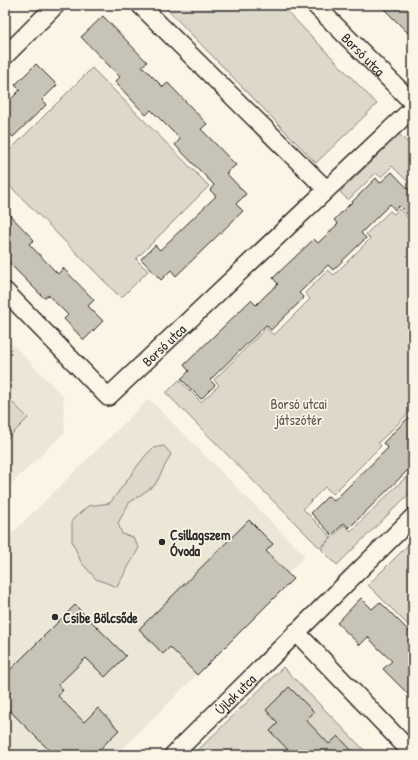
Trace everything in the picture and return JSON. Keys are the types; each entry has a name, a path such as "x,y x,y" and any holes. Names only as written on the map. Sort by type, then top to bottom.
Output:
{"street":[{"path":"5,56 56,5"},
{"path":"140,5 326,189"},
{"name":"Borsó utca","path":"315,5 413,103"},
{"name":"Borsó utca","path":"5,291 108,397 413,108"},
{"name":"Újlak utca","path":"173,755 413,517"},
{"path":"296,632 413,754"}],"shaded area":[{"path":"5,337 63,396 65,432 5,490"},
{"name":"Csillagszem Óvoda","path":"149,399 305,556 288,573 293,579 268,605 264,601 249,617 252,620 116,755 5,755 5,540"}],"green space":[{"path":"163,5 281,5 377,104 316,163"},
{"path":"92,68 209,186 136,259 148,271 121,298 5,181 5,155"},
{"path":"399,134 413,148 413,187 392,166 381,177 376,173 348,200 340,192"},
{"name":"Borsó utcai játszótér","path":"399,209 413,223 413,409 378,443 381,446 333,494 325,487 303,509 331,537 320,548 166,393 179,380 201,402 219,385 214,380 266,328 274,335 310,299 305,293 328,270 334,275 370,239 366,234 390,211 394,214"},
{"path":"5,395 28,418 5,441"},
{"path":"164,446 171,454 155,485 129,503 118,523 122,534 133,537 139,548 117,587 96,579 81,562 72,541 72,520 88,506 110,503 145,456 153,448"},
{"path":"413,470 413,490 337,565 321,549 344,525 351,531"},
{"path":"413,540 413,630 368,585"},
{"path":"283,667 369,755 193,755"}],"building":[{"path":"380,5 413,5 413,38"},
{"path":"103,16 147,62 142,66 163,87 168,83 207,124 201,129 236,165 226,173 246,194 236,204 243,211 176,276 171,270 161,280 141,259 155,245 160,250 216,196 210,190 214,185 175,145 180,139 151,110 146,115 115,82 120,77 81,37"},
{"path":"36,64 57,85 42,100 46,105 13,137 5,128 5,105 20,90 15,85"},
{"path":"392,172 413,194 413,220 399,206 395,210 390,204 361,233 366,238 333,270 328,265 299,293 304,298 271,330 266,325 210,380 215,385 201,399 181,379 189,371 184,365 251,300 256,305 278,284 273,278 314,239 318,243 338,224 334,220 376,178 380,183"},
{"path":"5,210 34,240 29,244 58,274 63,268 94,300 88,306 103,321 84,340 64,319 68,315 48,295 44,298 5,259"},
{"path":"413,413 413,465 349,528 344,523 332,535 311,513 328,496 334,501 388,448 383,443"},
{"path":"249,520 273,544 266,551 293,579 197,675 170,647 163,654 139,629"},
{"path":"361,598 372,609 380,602 413,635 413,699 383,669 392,661 368,637 360,645 337,623"},
{"path":"75,605 126,656 105,677 86,658 58,685 63,690 58,696 84,722 98,708 119,730 94,755 54,755 5,706 5,675"},
{"path":"289,687 314,712 306,720 329,744 338,736 356,755 293,755 270,731 278,723 266,710"}],"place":[{"name":"Csillagszem Óvoda","path":"162,542"},
{"name":"Csibe Bölcsőde","path":"55,617"}]}
